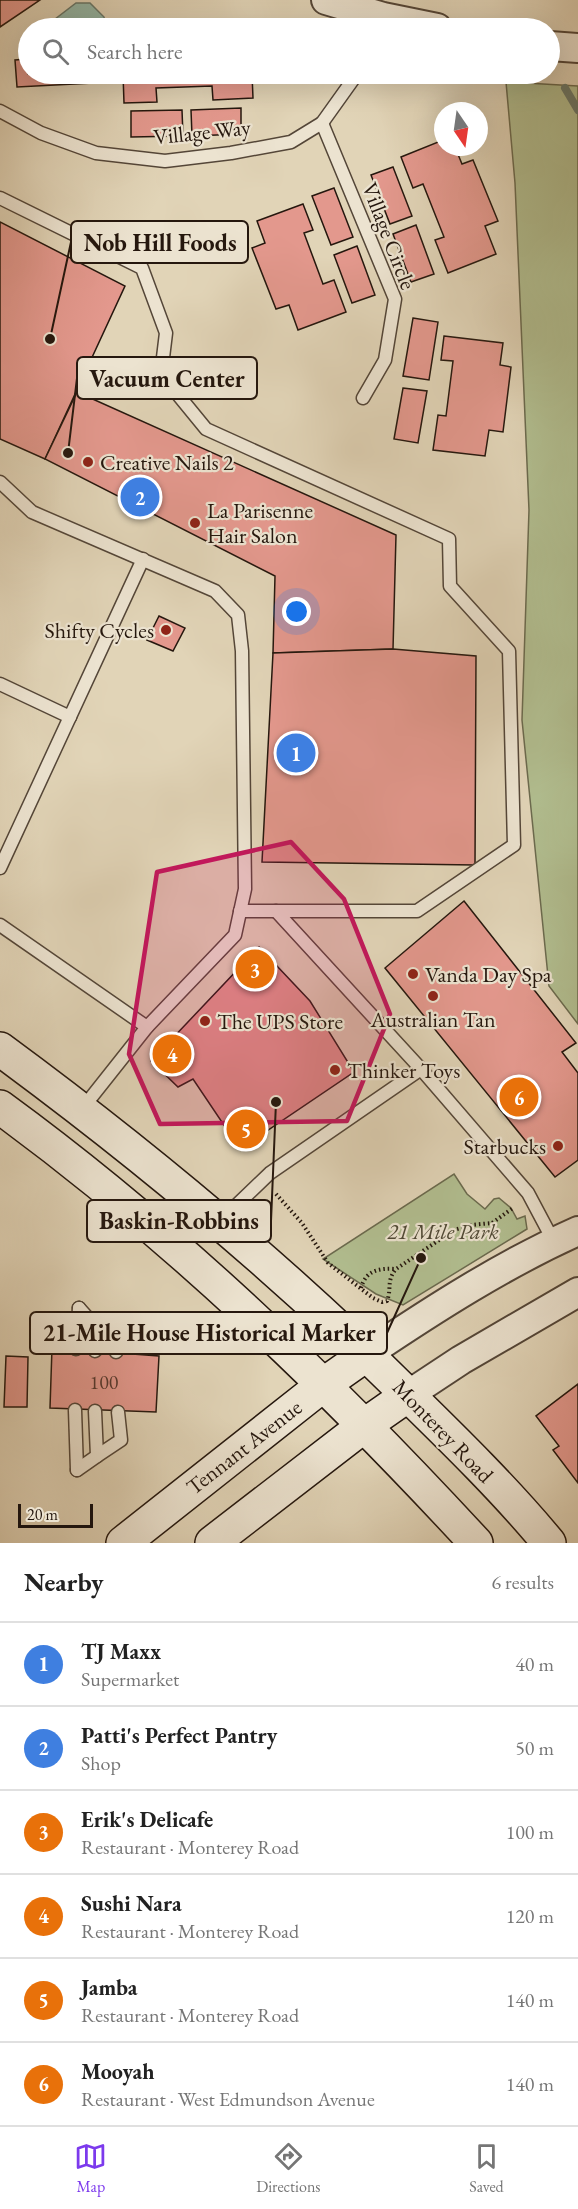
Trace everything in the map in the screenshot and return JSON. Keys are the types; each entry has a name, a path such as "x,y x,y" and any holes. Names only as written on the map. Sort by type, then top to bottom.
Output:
{"main road":[{"name":"Monterey Road","path":"0,1048 82,1110 220,1221 314,1303 450,1436 549,1543"},
{"path":"0,1107 152,1228 235,1301 364,1425 476,1543"},
{"name":"Tennant Avenue","path":"123,1543 323,1385 367,1354"},
{"path":"212,1543 364,1425 408,1395"}],"street":[{"path":"326,0 352,18"},
{"path":"560,47 578,48"},
{"path":"367,1354 412,1324 518,1262 566,1237"},
{"path":"408,1395 461,1360 578,1292"}],"lane":[{"name":"Village Way","path":"0,111 41,134 96,153 165,161 231,153 291,142 322,123 348,84"},
{"name":"Village Circle","path":"322,123 395,298 385,360 363,398"},
{"path":"0,198 141,268 166,333 161,374 206,429 449,539 450,586 509,651 514,845 417,911 240,911"},
{"path":"0,482 32,512 215,591 238,615 243,663 244,889 235,935 147,1027 82,1110"},
{"path":"0,868 143,560"},
{"path":"0,684 70,717"},
{"path":"276,911 421,1070 566,1237"},
{"path":"0,925 147,1027"},
{"path":"220,1221 270,1173 421,1070"},
{"path":"76,1349 79,1308 117,1350 116,1352"},
{"path":"95,1351 97,1328"},
{"path":"75,1410 77,1470 121,1440 118,1412"},
{"path":"95,1411 97,1456"}],"path":[{"path":"276,1194 302,1223 328,1263 373,1298 382,1302 387,1301 390,1276 396,1269 454,1230 471,1225 492,1223 513,1208"},
{"path":"361,1288 363,1280 379,1268 396,1269"}],"highlighted area":[{"path":"291,842 344,899 390,1014 347,1121 160,1124 129,1054 157,872"}],"green space":[{"path":"506,84 578,86 578,1024 549,986 522,720 529,510 515,183"},
{"name":"21 Mile Park","path":"454,1174 467,1194 485,1209 494,1199 499,1198 511,1208 517,1219 525,1216 527,1229 403,1305 376,1294 323,1259"}],"shaded area":[{"path":"76,3 90,3 104,18 56,18"}],"building":[{"path":"0,0 40,0 0,27"},
{"path":"15,60 18,60 18,84 74,84 17,87"},
{"path":"123,84 252,84 253,98 213,100 212,86 156,88 157,102 124,103"},
{"path":"241,108 241,134 192,136 191,110"},
{"path":"182,110 183,136 131,137 131,111"},
{"path":"434,144 434,156 459,156 462,164 473,160 498,221 485,226 496,254 448,273 435,240 444,237 423,184 413,188 401,157"},
{"path":"393,167 412,216 390,224 371,175"},
{"path":"334,188 353,237 331,245 312,196"},
{"path":"303,204 313,230 304,233 323,284 334,280 346,312 298,330 289,305 276,309 252,248 265,243 257,221"},
{"path":"0,222 125,286 45,459 0,439"},
{"path":"416,225 434,274 411,282 393,234"},
{"path":"357,246 375,295 352,303 334,255"},
{"path":"413,318 438,322 429,380 403,376"},
{"path":"444,336 503,343 500,365 511,367 503,432 489,430 485,456 433,450 438,415 446,416 453,361 441,360"},
{"path":"403,388 427,391 418,443 394,439"},
{"path":"77,392 396,535 393,649 273,653 275,576 45,459"},
{"path":"159,616 185,628 173,651 147,640"},
{"path":"393,649 476,656 475,865 262,862 273,653"},
{"path":"464,901 576,1043 562,1052 578,1073 578,1160 555,1177 385,968"},
{"path":"259,947 310,1001 354,1072 240,1149 193,1079 178,1087 151,1061"},
{"path":"52,1348 159,1356 156,1412 50,1408"},
{"path":"6,1356 28,1357 27,1407 4,1407"},
{"path":"578,1384 578,1483 553,1450 559,1446 536,1416"}],"waterway":[{"path":"565,88 578,110"}],"place":[{"name":"Nob Hill Foods","path":"50,339"},
{"name":"Vacuum Center","path":"68,453"},
{"name":"Creative Nails 2","path":"88,462"},
{"name":"Patti's Perfect Pantry","path":"140,497"},
{"name":"La Parisenne Hair Salon","path":"195,523"},
{"name":"Shifty Cycles","path":"166,630"},
{"name":"TJ Maxx","path":"296,753"},
{"name":"Erik's Delicafe","path":"255,969"},
{"name":"Vanda Day Spa","path":"413,974"},
{"name":"Australian Tan","path":"433,996"},
{"name":"The UPS Store","path":"205,1021"},
{"name":"Sushi Nara","path":"172,1054"},
{"name":"Thinker Toys","path":"335,1070"},
{"name":"Mooyah","path":"519,1097"},
{"name":"Baskin-Robbins","path":"276,1102"},
{"name":"Jamba","path":"246,1129"},
{"name":"Starbucks","path":"558,1146"},
{"name":"21-Mile House Historical Marker","path":"421,1258"}]}
